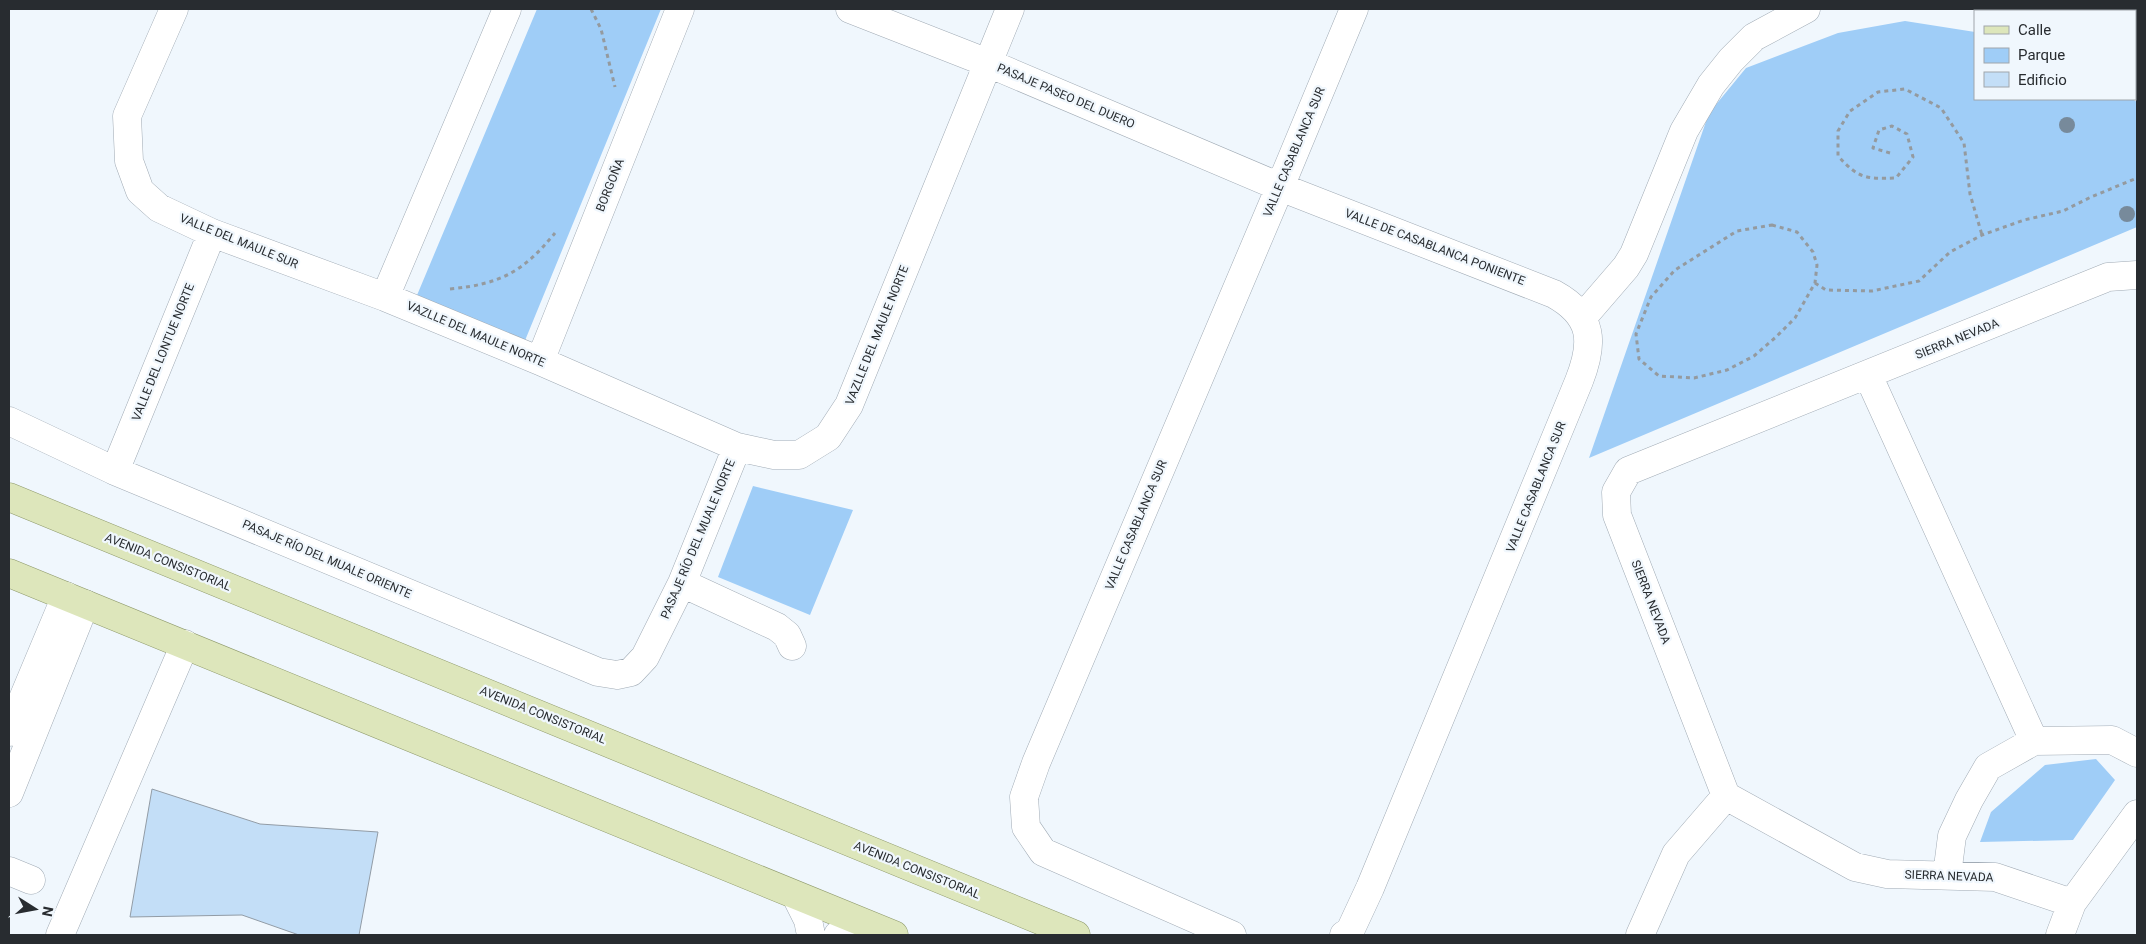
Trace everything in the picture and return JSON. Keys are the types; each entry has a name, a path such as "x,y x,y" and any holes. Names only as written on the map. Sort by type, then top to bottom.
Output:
{"main road":[{"name":"AVENIDA CONSISTORIAL","path":"9,497 1076,935"},
{"path":"9,573 796,896 848,928 894,935"}],"street":[{"name":"VALLE DEL MAULE SUR","path":"174,9 127,116 129,161 140,190 159,208 212,233 385,297"},
{"path":"385,297 507,9"},
{"name":"BORGOÑA","path":"540,361 680,9"},
{"name":"PASAJE PASEO DEL DUERO","path":"850,9 988,63 1280,187"},
{"name":"VAZLLE DEL MAULE NORTE","path":"385,297 540,361 737,447 774,455 799,455 828,437 849,405 1010,9"},
{"name":"VALLE CASABLANCA SUR","path":"1232,935 1043,852 1026,827 1024,796 1036,762 1354,9"},
{"path":"1582,318 1626,267 1634,254 1673,156 1696,108 1711,85 1731,60 1754,37 1784,19 1806,9"},
{"name":"VALLE DE CASABLANCA PONIENTE","path":"1280,187 1554,294 1565,300 1582,318"},
{"name":"VALLE DEL LONTUE NORTE","path":"115,471 212,233"},
{"name":"SIERRA NEVADA","path":"2072,903 1995,877 1887,874 1855,867 1726,796 1617,515 1616,492 1628,471 2108,277 2137,275"},
{"name":"VALLE CASABLANCA SUR","path":"1344,935 1350,931 1370,888 1588,360 1587,332 1582,318"},
{"path":"1868,375 2034,741"},
{"name":"PASAJE RÍO DEL MUALE ORIENTE","path":"9,421 115,471 598,672 617,675 631,672 645,657"},
{"name":"PASAJE RÍO DEL MUALE NORTE","path":"645,657 682,583 737,447"},
{"path":"682,583 777,627 786,635 792,646"},
{"path":"9,732 76,600"},
{"path":"9,793 76,600"},
{"path":"60,935 185,644"},
{"path":"1947,876 1952,836 1969,800 1988,767 2034,741 2112,740 2137,753"},
{"path":"1640,935 1676,854 1726,796"},
{"path":"2060,935 2072,903 2137,814"},
{"path":"796,896 808,920 811,935"}],"path":[{"path":"591,9 600,29 615,88"},
{"path":"1890,153 1874,148 1879,130 1892,126 1907,134 1913,157 1896,178 1875,179 1853,172 1838,156 1838,131 1850,112 1878,92 1905,89 1942,108 1964,143 1970,194 1982,235"},
{"path":"1815,284 1826,290 1872,291 1919,281 1950,252 1982,235 2024,220 2063,211 2137,178"},
{"path":"1772,225 1798,232 1813,252 1817,265 1815,284 1795,318 1776,337 1754,356 1727,370 1694,378 1659,376 1639,359 1636,334 1651,297 1675,270 1738,231 1772,225"},
{"path":"449,290 467,288 508,276 536,256 561,226"}],"green space":[{"path":"537,9 661,9 524,343 415,300"},
{"path":"1905,21 1974,32 1974,100 2134,100 2137,102 2137,227 1589,458 1709,113 1746,68 1838,33"},
{"path":"753,486 853,510 810,615 718,577"},
{"path":"2096,759 2115,780 2073,840 1980,842 1991,812 2045,765"}],"building":[{"path":"152,789 260,824 378,832 359,935 299,935 242,915 130,917"}]}
